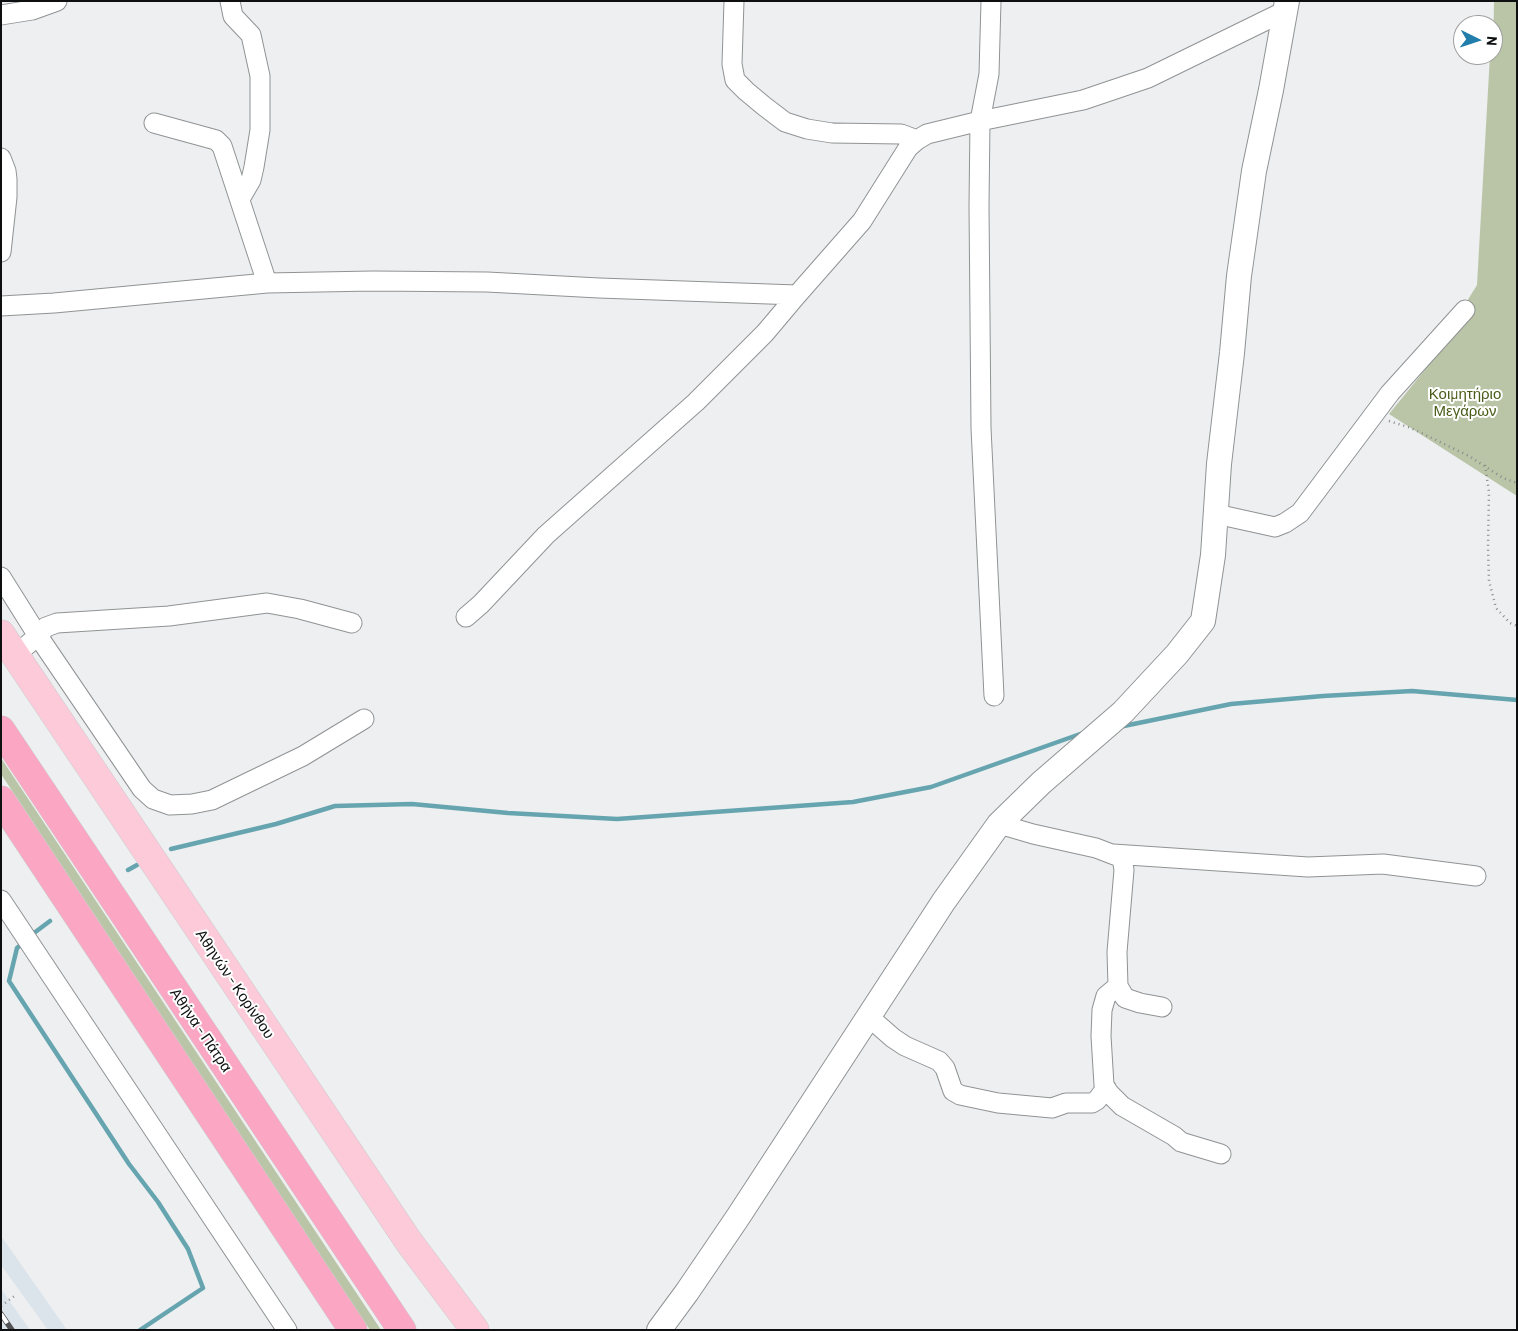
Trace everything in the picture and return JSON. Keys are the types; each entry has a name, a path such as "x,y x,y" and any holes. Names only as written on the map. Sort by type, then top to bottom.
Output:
{"highway":[{"name":"Αθήνα - Πάτρα","path":"1,730 402,1330"},
{"path":"1,800 353,1330"}],"main road":[{"name":"Αθηνών - Κορίνθου","path":"8,644 409,1242 475,1330"}],"street":[{"path":"1,14 32,10 57,1"},
{"path":"230,1 233,16 251,35 260,76 260,130 254,167 251,180 240,198"},
{"path":"734,1 732,64 735,80 778,117 785,122 807,129 832,133 901,134 917,140"},
{"path":"991,1 989,74 980,121 982,428 994,696"},
{"path":"466,617 481,604 546,535 696,402 765,333 862,221 908,148 917,140 927,134 980,121 1083,100 1148,78 1286,6"},
{"path":"659,1330 712,1256 870,1017 949,893 999,824 1041,783 1123,712 1177,654 1203,621 1210,580 1219,464 1242,250 1253,179 1286,6"},
{"path":"154,123 216,140 222,146 267,283"},
{"path":"1,158 6,170 7,179 1,252"},
{"path":"1,306 54,303 267,283 300,284 373,280 487,282 798,295"},
{"path":"1216,514 1275,527 1300,513 1390,393 1464,310"},
{"path":"1,577 38,636 142,789 153,799 170,805 192,804 212,800 303,756 364,719"},
{"path":"8,644 38,636 46,628 57,623 169,616 267,603 300,608 352,623"},
{"path":"999,824 1033,834 1096,848 1122,858 1124,870 1117,952 1118,986 1125,998 1140,1003 1162,1006"},
{"path":"1112,854 1308,867 1384,864 1476,876"},
{"path":"1,900 288,1330"},
{"path":"1118,986 1106,996 1102,1010 1103,1073 1106,1088 1122,1106 1181,1142 1221,1154"},
{"path":"870,1017 905,1046 939,1061 945,1068 953,1091 960,1095 998,1103 1052,1108 1066,1104 1092,1103 1097,1100 1106,1088"}],"path":[{"path":"1373,416 1411,428 1469,456 1503,478 1517,483"},
{"path":"1484,466 1489,492 1489,581 1496,608 1510,623 1517,626"},
{"path":"1,1306 17,1294"}],"shaded area":[{"path":"1,1236 67,1330 48,1330 1,1265"},
{"path":"1,1289 30,1330 1,1330"}],"green space":[{"name":"Κοιμητήριο Μεγάρων","path":"1494,1 1517,1 1517,496 1389,414 1424,371 1477,285 1489,65 1503,65 1503,15 1494,15"},
{"path":"1,758 381,1330 370,1330 1,774"}],"waterway":[{"path":"1119,727 1231,704 1323,696 1412,691 1517,700"},
{"path":"171,849 276,824 335,806 412,804 508,813 617,819 853,802 931,787 1083,733"},
{"path":"128,870 137,865"},
{"path":"30,936 50,921"},
{"path":"23,943 17,948 9,981 129,1164 158,1202 188,1249 203,1288 140,1330"}],"railway":[{"path":"1,1314 12,1330"}]}
